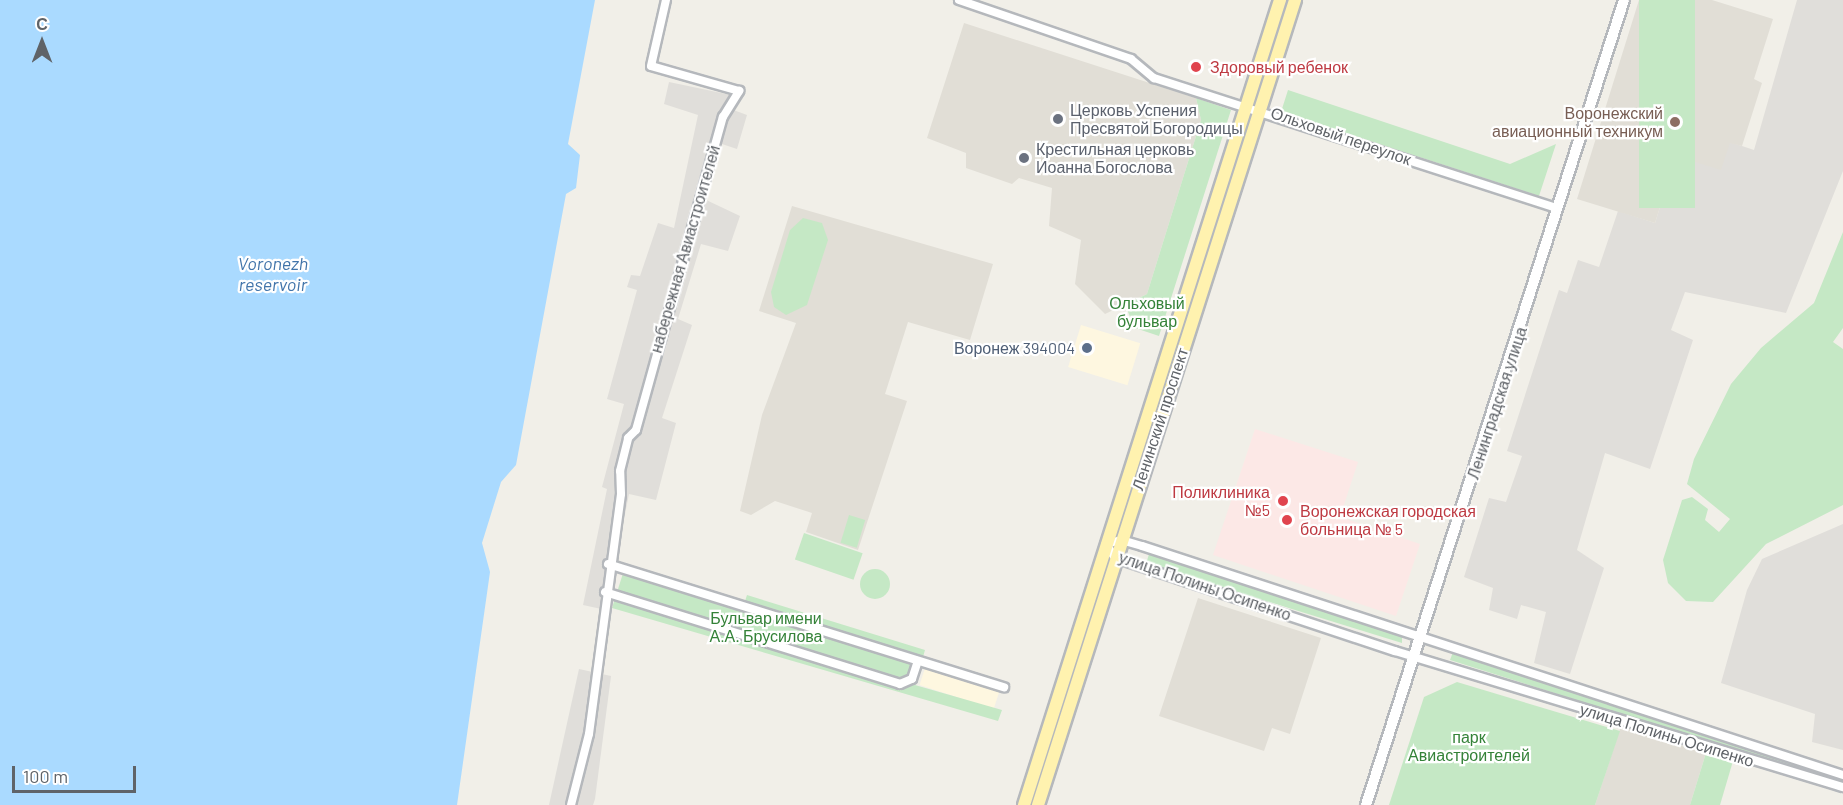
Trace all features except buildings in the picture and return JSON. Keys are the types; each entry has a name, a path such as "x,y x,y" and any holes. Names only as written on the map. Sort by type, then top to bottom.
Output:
{"main road":[{"name":"Ленинский проспект","path":"1024,805 1280,0"},
{"name":"Ленинский проспект","path":"1038,805 1115,558 1296,0"},
{"name":"Ленинградская улица","path":"1366,805 1624,0"}],"street":[{"name":"набережная Авиастроителей","path":"571,805 586,755 608,564 628,438 636,430 723,117 739,91 651,66 666,0"},
{"name":"Ольховый переулок","path":"958,0 1131,59 1154,78 1260,109 1557,208"},
{"name":"улица Полины Осипенко","path":"1843,775 1121,540 1106,544 1115,558 1413,657 1843,787"},
{"path":"608,564 1004,687"},
{"path":"605,592 900,684 912,679 918,661"}],"shaded area":[{"name":"Воронежский авиационный техникум","path":"1639,0 1712,0 1773,19 1754,79 1762,83 1742,146 1730,143 1721,170 1676,156 1655,223 1577,199"},
{"path":"1797,0 1843,0 1843,171 1786,313 1685,292 1671,330 1693,340 1650,469 1605,453 1577,550 1604,568 1570,674 1534,663 1546,612 1521,605 1517,619 1489,610 1493,588 1464,577 1489,498 1506,502 1522,456 1507,451 1559,290 1567,293 1578,260 1599,267 1618,211 1655,223 1676,156 1730,142 1754,150"},
{"path":"964,23 1196,98 1201,120 1147,294 1105,314 1075,284 1081,240 1049,226 1052,188 1019,178 1012,184 966,168 966,153 927,138"},
{"path":"669,82 731,95 728,108 747,115 737,149 719,143 702,198 740,216 728,251 701,244 678,319 692,325 662,418 676,423 656,500 629,494 606,610 583,605 607,489 602,487 624,404 607,399 637,290 627,287 631,275 640,276 658,223 674,228 698,115 664,104"},
{"path":"792,206 993,264 970,340 908,322 885,394 907,401 858,550 806,532 812,513 775,501 751,515 740,511 762,415 796,323 759,311"},
{"path":"1081,325 1140,343 1127,385 1068,367"},
{"name":"Воронежская городская больница № 5","path":"1255,429 1358,462 1340,517 1420,544 1396,616 1213,555"},
{"path":"1843,524 1843,750 1812,742 1815,714 1721,683 1747,590 1762,559"},
{"path":"1198,598 1321,638 1290,734 1272,728 1264,751 1159,716"},
{"path":"926,665 1000,689 994,709 920,685"},
{"path":"579,669 611,676 595,799 593,805 549,805"},
{"path":"1621,726 1706,753 1690,805 1595,805"}],"green space":[{"path":"1639,0 1695,0 1695,208 1639,208"},
{"path":"1288,90 1510,164 1556,144 1539,196 1281,112"},
{"name":"Ольховый бульвар","path":"1196,98 1231,110 1159,336 1135,328 1125,305 1147,294 1201,120"},
{"path":"803,218 822,223 828,240 807,305 786,315 774,307 771,292 790,230"},
{"path":"1843,232 1843,328 1833,342 1843,349 1843,505 1766,544 1713,602 1686,601 1668,583 1663,560 1682,500 1692,497 1708,509 1705,520 1719,532 1730,519 1687,484 1694,459 1731,384 1761,348 1814,303"},
{"path":"849,515 865,520 857,548 841,543"},
{"path":"804,533 863,553 854,580 795,559"},
{"path":"1149,554 1402,636 1402,643 1146,564"},
{"name":"Бульвар имени А.А. Брусилова","path":"625,567 744,604 747,595 925,650 915,685 1002,710 998,721 612,608"},
{"path":"875,569 885,574 890,584 885,594 875,599 865,594 860,584 865,574"},
{"path":"1453,652 1832,773 1836,782 1450,660"},
{"name":"парк Авиастроителей","path":"1457,682 1620,731 1595,805 1389,805 1424,697"},
{"path":"1706,753 1733,761 1720,805 1690,805"}],"water":[{"name":"Voronezh reservoir","path":"0,0 595,0 568,144 580,155 576,188 566,194 516,465 501,482 482,543 490,572 457,805 0,805"}],"place":[{"name":"Здоровый ребенок","path":"1196,67"},
{"name":"Церковь Успения Пресвятой Богородицы","path":"1058,119"},
{"name":"Воронежский авиационный техникум","path":"1675,122"},
{"name":"Крестильная церковь Иоанна Богослова","path":"1024,158"},
{"name":"Воронеж 394004","path":"1087,348"},
{"name":"Поликлиника №5","path":"1283,501"},
{"name":"Воронежская городская больница № 5","path":"1287,520"}]}
